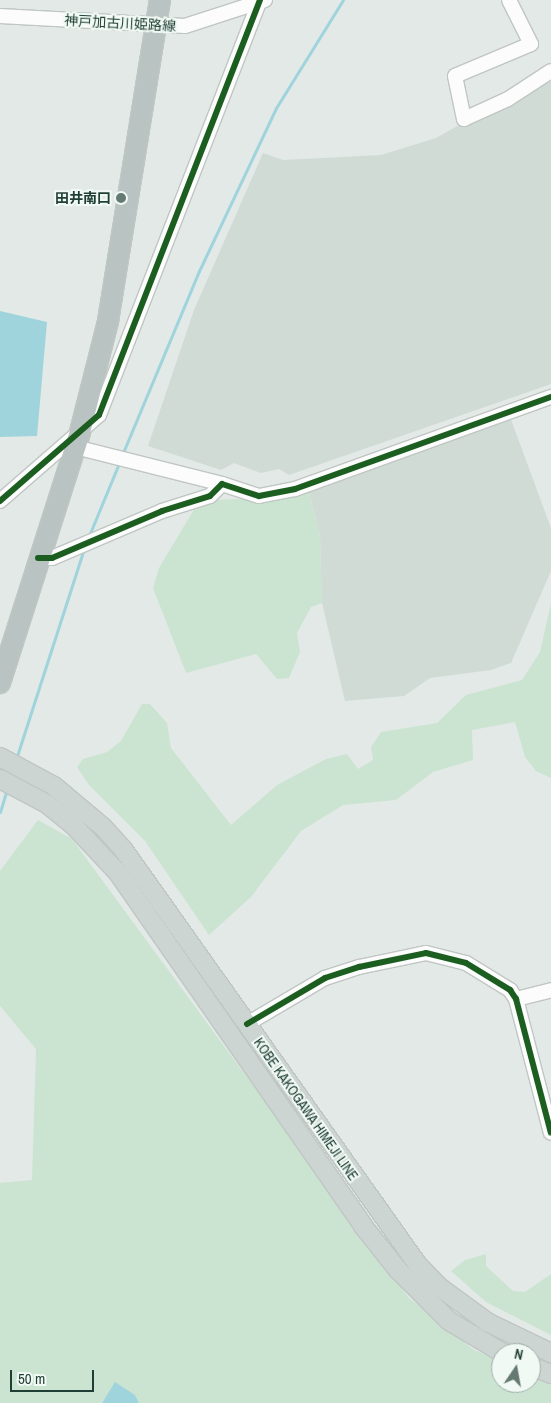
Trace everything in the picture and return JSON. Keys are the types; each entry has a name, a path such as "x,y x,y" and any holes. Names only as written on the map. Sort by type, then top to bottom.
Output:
{"highway":[{"path":"0,683 38,558 77,442 108,321 160,0"}],"main road":[{"name":"KOBE KAKOGAWA HIMEJI LINE","path":"0,757 54,786 103,827 142,874 418,1265 438,1286 487,1322 551,1353"},
{"name":"KOBE KAKOGAWA HIMEJI LINE","path":"0,779 53,809 118,874 357,1218 398,1270 450,1321 491,1346"}],"street":[{"path":"509,0 530,44 455,76 464,119 508,99 551,71"},
{"name":"神戸加古川姫路線","path":"0,16 155,27 185,26 262,1"},
{"path":"77,442 99,416 112,386 262,1"},
{"path":"0,501 60,447 77,442 259,496 295,489 551,397"},
{"path":"38,558 52,558 162,511 210,496 222,484"},
{"path":"247,1024 325,978 426,953 466,963 504,986 516,999 551,1133"},
{"path":"516,999 551,990"}],"shaded area":[{"path":"551,73 551,384 289,475 279,469 261,473 234,463 221,470 148,446 194,310 263,153 283,160 381,155 436,138"},
{"path":"509,414 551,528 551,571 511,663 491,670 430,678 404,696 345,701 322,603 320,537 308,488"}],"green space":[{"path":"308,488 320,537 322,603 311,607 297,633 300,652 289,678 277,679 256,654 186,673 153,588 159,568 199,501 255,498"},
{"path":"551,603 551,778 536,771 525,757 515,722 472,730 473,760 433,772 396,800 343,805 301,831 251,897 209,935 145,841 89,785 77,767 83,759 107,752 121,741 142,704 150,704 167,723 171,748 231,825 277,785 326,759 347,754 358,769 373,760 371,747 381,732 437,723 466,695 522,680 540,652"},
{"path":"38,820 72,839 409,1298 474,1350 491,1357 491,1393 541,1393 541,1378 551,1382 551,1403 139,1403 135,1395 115,1383 102,1403 0,1403 0,1183 32,1180 36,1049 0,1006 0,871"},
{"path":"486,1254 486,1266 513,1291 525,1292 551,1274 551,1335 486,1302 451,1271 465,1260"}],"water":[{"path":"0,311 47,322 37,436 0,437"},
{"path":"115,1382 135,1395 139,1403 102,1403"}],"waterway":[{"path":"122,455 199,271 276,108 343,0"},
{"path":"88,538 119,463"},
{"path":"16,759 84,549"},
{"path":"0,812 7,789"}],"cycle path":[{"path":"0,501 99,415 260,0"},
{"path":"38,558 52,558 162,511 210,496 222,484 259,496 295,489 551,397"},
{"path":"247,1024 325,978 359,967 426,953 466,963 510,990 516,999 551,1133"}],"place":[{"name":"田井南口","path":"121,198"}]}
